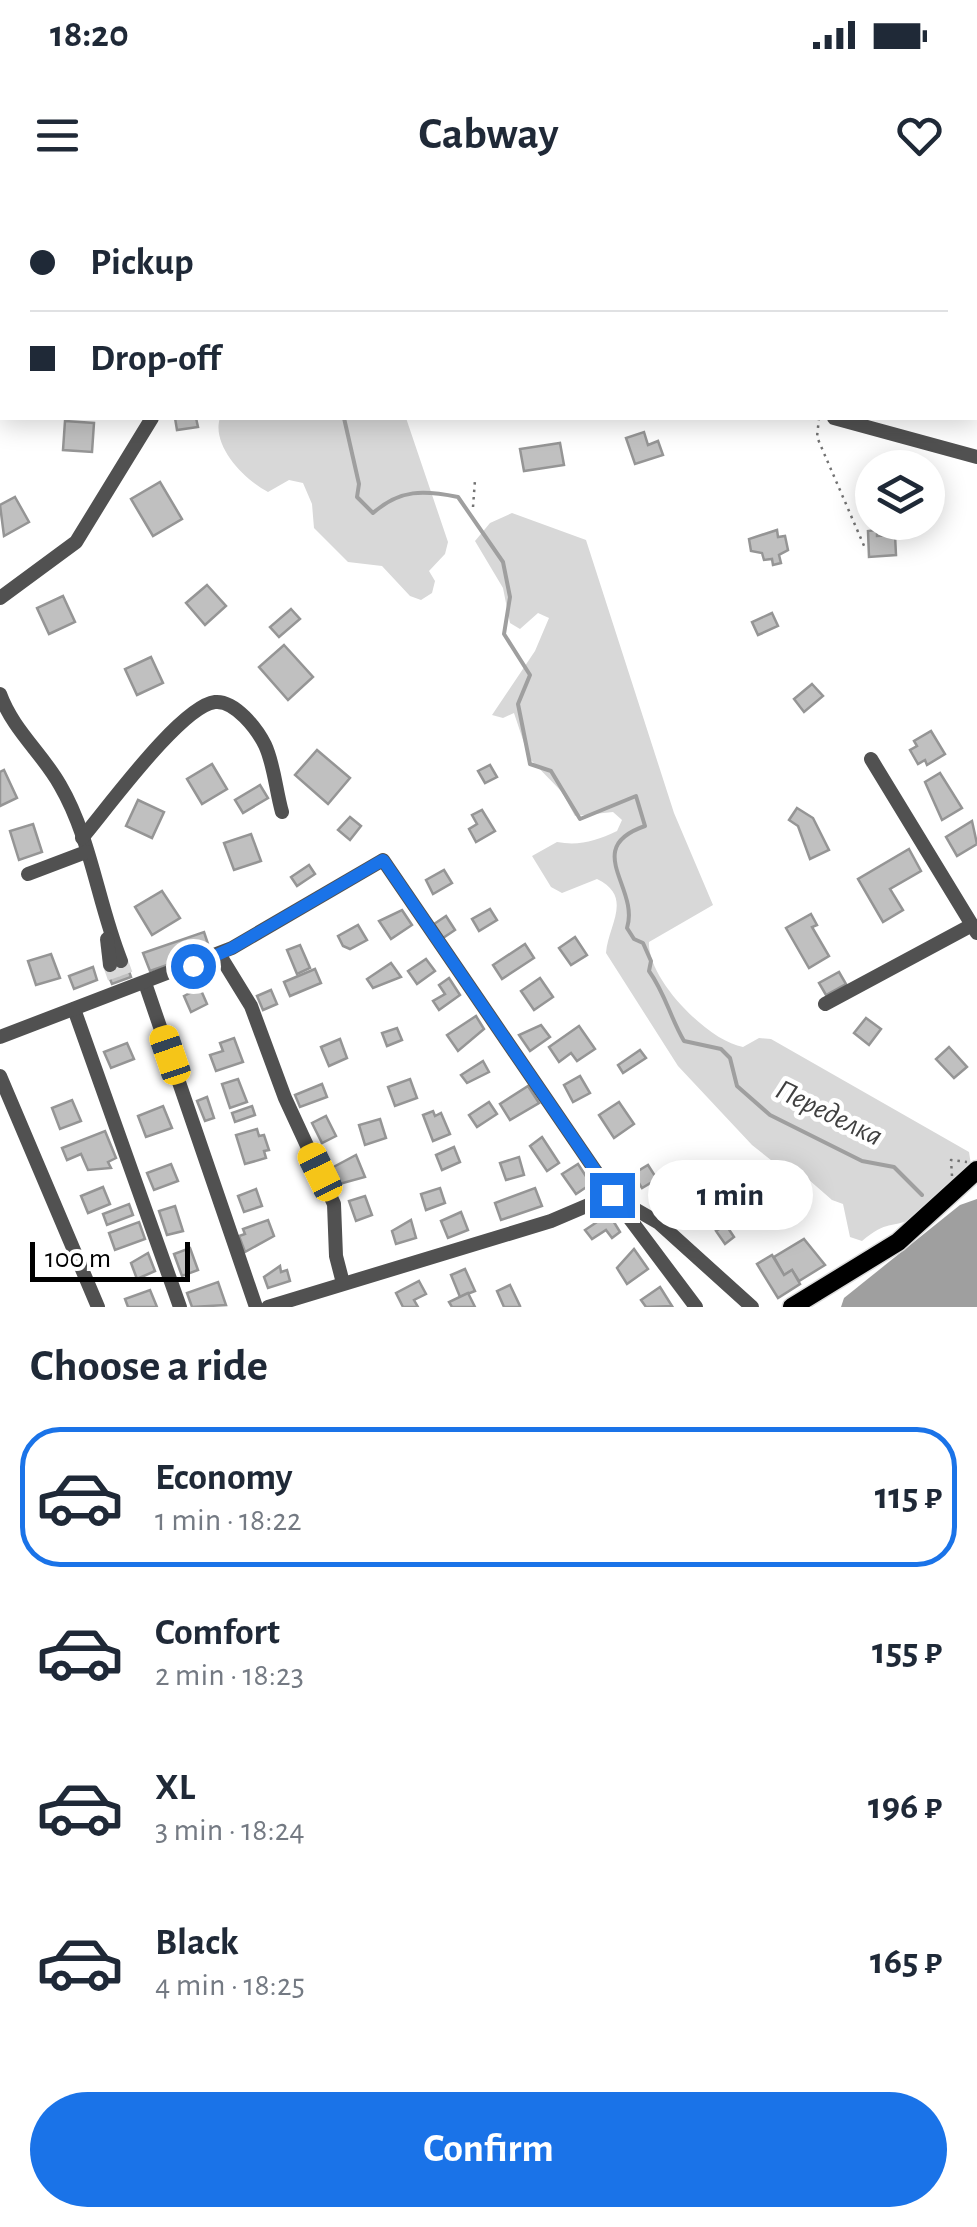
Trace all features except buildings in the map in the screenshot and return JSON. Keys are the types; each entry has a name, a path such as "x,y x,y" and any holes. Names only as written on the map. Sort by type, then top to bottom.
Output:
{"main road":[{"path":"792,1307 898,1242 976,1166"}],"street":[{"path":"0,598 76,542 151,420"},
{"path":"841,420 977,457"},
{"path":"0,694 28,745 60,784 84,845 116,963"},
{"path":"28,874 84,845 132,774 193,712 213,702 227,704 246,719 266,746 282,812"},
{"path":"825,1004 975,929 871,759"},
{"path":"0,1037 128,985 220,954 383,860 612,1195 696,1307"},
{"path":"220,954 251,1006 285,1098 334,1204 336,1256 343,1283"},
{"path":"128,985 256,1307"},
{"path":"74,1010 180,1307"},
{"path":"0,1076 98,1307"},
{"path":"268,1307 551,1221 612,1195"},
{"path":"612,1195 658,1223 752,1307"}],"path":[{"path":"819,420 817,438 864,548"},
{"path":"473,507 475,480"},
{"path":"951,1160 976,1166"}],"shaded area":[{"path":"220,420 407,420 448,542 445,554 429,571 435,581 432,593 421,600 410,596 382,566 348,562 314,528 312,504 303,483 289,480 268,492 232,461 218,428"},
{"path":"512,513 586,540 674,813 713,905 649,942 658,973 682,1006 713,1033 743,1047 759,1038 771,1039 969,1152 971,1165 920,1214 884,1227 862,1241 850,1237 843,1204 832,1200 793,1166 781,1168 752,1145 678,1066 606,953 617,903 608,886 597,879 562,893 551,887 532,856 557,842 580,843 602,838 617,831 622,820 613,812 575,816 562,792 529,758 514,713 503,718 492,715 535,651 549,618 538,613 520,629 510,623 503,588 475,541 490,523"},
{"path":"977,1199 977,1307 841,1307 844,1298 960,1205"}],"waterway":[{"name":"Переделка","path":"344,420 359,484 357,497 373,513 393,499 413,493 458,497 503,562 510,597 504,634 530,675 518,704 530,764 551,771 580,819 636,796 645,826 626,835 617,846 615,857 629,913 627,928 634,939 643,943 651,961 649,971 684,1041 721,1049 730,1058 737,1086 770,1115 862,1161 894,1167 922,1195"}],"tunnel":[{"path":"121,961 127,978"},
{"path":"110,965 116,982"}],"route":[{"path":"193,966 232,948 376,860 383,860 612,1195"}]}
